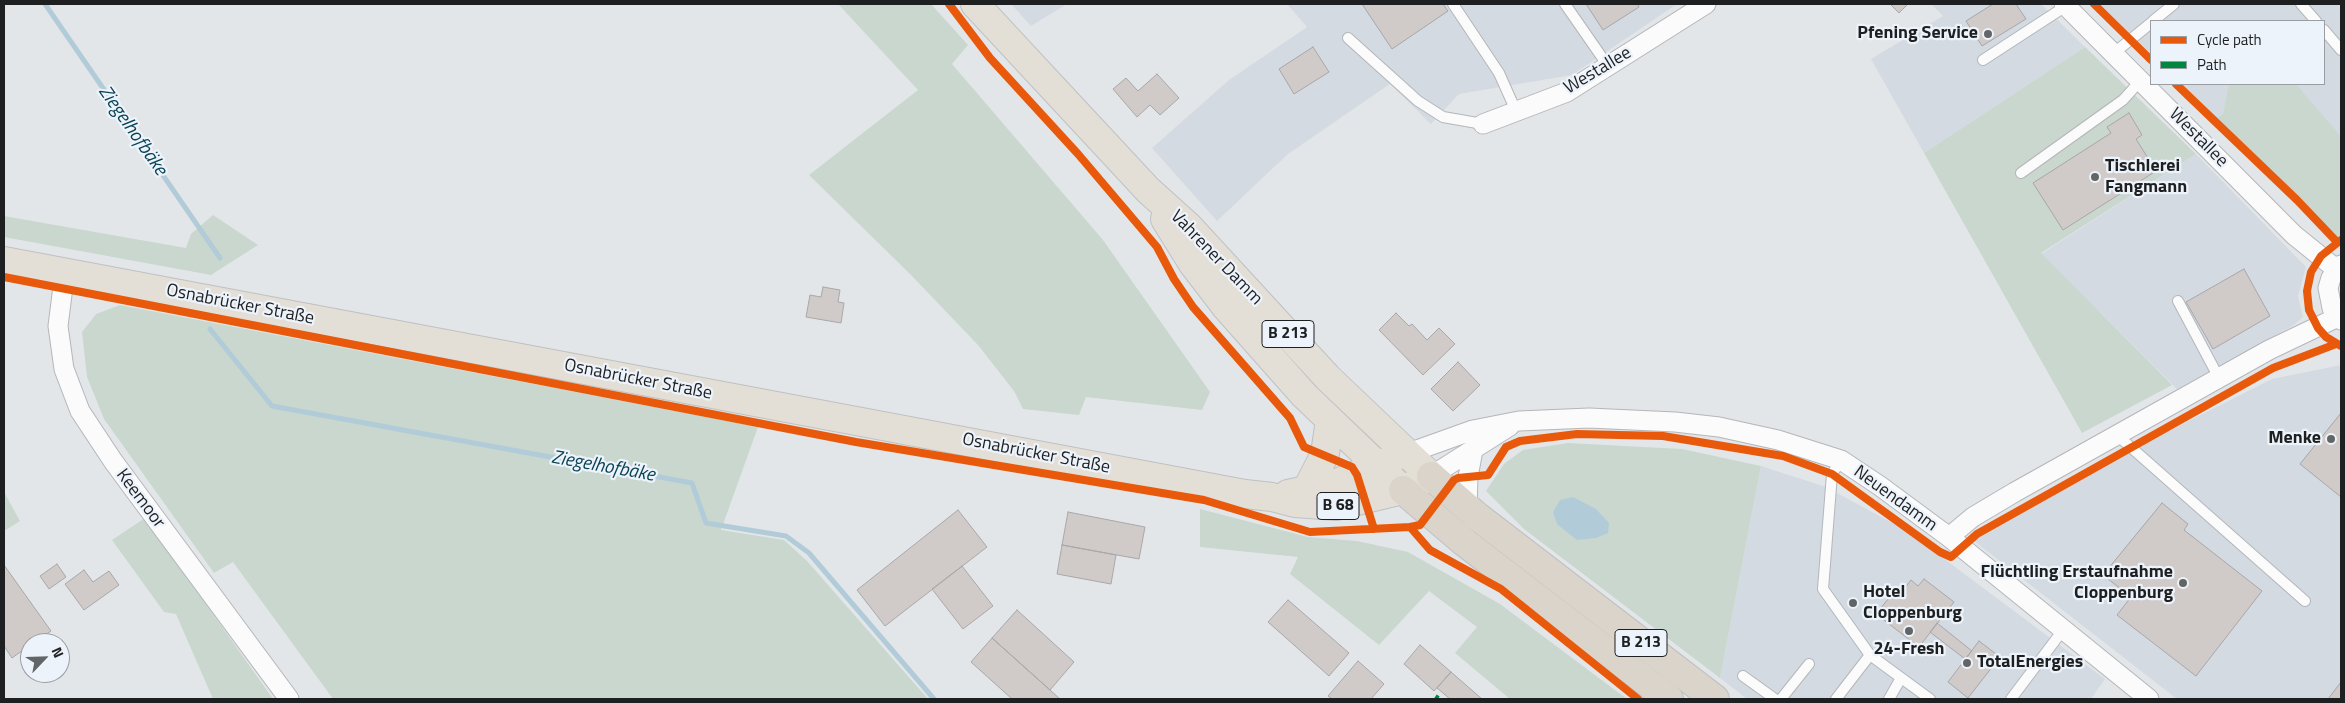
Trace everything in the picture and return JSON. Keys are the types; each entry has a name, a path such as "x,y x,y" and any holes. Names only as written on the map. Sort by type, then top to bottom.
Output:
{"highway":[{"name":"B 213","path":"1431,476 1467,508 1715,699"},
{"name":"B 213","path":"1403,490 1464,542 1670,699"}],"main road":[{"name":"Vahrener Damm","path":"975,4 1148,190 1189,227 1328,378 1431,476"},
{"name":"Vahrener Damm","path":"1148,190 1193,264 1226,307 1330,420 1403,490"},
{"name":"Osnabrücker Straße","path":"4,261 1296,503 1337,506 1403,490 1431,476"},
{"name":"B 68","path":"1306,491 1325,454 1330,420"},
{"name":"Osnabrücker Straße","path":"1272,497 1338,483 1406,454"}],"street":[{"name":"Westallee","path":"1483,124 1567,92 1706,4"},
{"name":"Westallee","path":"2065,5 2294,235 2339,267"},
{"name":"Neuendamm","path":"1406,454 1473,430 1519,421 1589,418 1684,423 1719,427 1778,440 1841,460 1949,537 1973,516 2269,350 2339,319 2329,298 2328,288 2339,267"},
{"name":"Keemoor","path":"64,272 58,326 64,370 80,411 112,461 289,699"},
{"name":"Neuendamm","path":"1431,476 1519,421"},
{"path":"1467,508 1468,477 1473,450"},
{"path":"1949,537 2149,699"}],"lane":[{"path":"1454,4 1499,73 1516,111"},
{"path":"1565,4 1608,66"},
{"path":"2154,20 2174,4"},
{"path":"2301,4 2315,20"},
{"path":"1983,60 2065,5"},
{"path":"2114,53 2150,24"},
{"path":"2325,31 2341,50"},
{"path":"1348,38 1418,101 1443,117 1483,124"},
{"path":"2021,173 2123,100 2140,80"},
{"path":"2178,301 2219,378"},
{"path":"2117,435 2305,601"},
{"path":"1841,460 1832,474 1823,589 1870,655 1930,699"},
{"path":"2011,699 2063,630"},
{"path":"1836,699 1870,655"},
{"path":"1781,699 1809,664"},
{"path":"1743,676 1775,699"},
{"path":"1889,699 1901,678"}],"shaded area":[{"path":"838,4 931,4 968,45 952,64 1103,240 1210,392 1202,410 1086,397 1079,415 1023,409 1014,391 978,345 911,275 809,175 918,90"},
{"path":"1011,4 1067,4 1031,26"},
{"path":"1287,4 1677,4 1572,75 1459,94 1431,124 1390,84 1288,154 1217,221 1152,148 1229,80 1307,27"},
{"path":"1931,4 2041,4 2085,47 1924,153 1871,59 1943,16"},
{"path":"2100,4 2341,4 2341,242 2183,85 2325,85 2325,20 2150,20 2150,53"},
{"path":"2085,47 2196,154 2041,253 2172,385 2082,433 1924,153"},
{"path":"2229,85 2297,85 2341,137 2341,242 2218,118 2223,114"},
{"path":"2196,154 2306,267 2298,296 2303,317 2294,325 2177,389 2041,254"},
{"path":"213,215 258,245 211,275 4,237 4,216 186,248 191,234"},
{"path":"120,305 758,427 721,530 784,540 807,561 928,699 333,699 233,562 214,573 104,419 87,377 82,332 96,314"},
{"path":"2341,365 2341,699 2177,699 1974,541 2147,442 2272,379"},
{"path":"1568,443 1682,449 1761,466 1720,678 1524,529 1486,491 1504,464 1523,450"},
{"path":"1761,466 1826,487 1907,531 2105,679 2091,699 1747,699 1720,678"},
{"path":"4,492 20,521 4,531"},
{"path":"1200,509 1308,537 1357,541 1408,552 1500,604 1627,699 1510,699 1455,653 1477,627 1429,591 1379,645 1290,574 1298,557 1200,547"},
{"path":"145,518 273,699 213,699 176,614 164,612 112,540"}],"water":[{"path":"1573,497 1596,509 1609,523 1608,533 1596,538 1577,540 1557,524 1553,512 1560,500"}],"building":[{"path":"1362,4 1443,4 1448,11 1392,49"},
{"path":"1586,4 1638,4 1639,7 1603,30"},
{"path":"1890,4 1908,4 1899,13"},
{"name":"Pfening Service","path":"1993,4 2016,4 2026,19 1982,46 1966,21"},
{"path":"1313,47 1329,72 1294,94 1279,69"},
{"path":"1157,74 1179,98 1160,115 1150,105 1137,117 1113,89 1126,78 1138,91"},
{"name":"Tischlerei Fangmann","path":"2129,113 2142,135 2136,139 2156,171 2063,230 2033,183 2111,133 2107,127"},
{"path":"2244,269 2270,316 2213,349 2186,302"},
{"path":"823,287 840,290 838,302 844,303 841,323 806,317 810,295 821,297"},
{"path":"1396,313 1409,326 1412,324 1427,340 1439,328 1455,344 1423,375 1379,330"},
{"path":"1458,362 1480,385 1453,411 1431,389"},
{"name":"Menke","path":"2341,413 2341,497 2300,464"},
{"name":"Flüchtling Erstaufnahme Cloppenburg","path":"2162,503 2188,524 2184,530 2262,591 2196,676 2117,615 2131,597 2103,575"},
{"path":"958,510 987,547 885,626 857,590"},
{"path":"1068,512 1145,527 1139,559 1062,545"},
{"path":"1062,545 1116,555 1111,584 1057,574"},
{"path":"57,564 66,577 49,589 40,576"},
{"path":"4,565 51,631 48,633 20,633 20,652 12,658 4,646"},
{"path":"962,566 993,606 963,629 932,589"},
{"path":"84,570 93,582 109,571 119,585 84,610 65,584"},
{"path":"1924,579 1954,602 1919,647 1876,614 1893,593 1898,597 1911,580 1918,586"},
{"path":"1288,600 1349,653 1329,676 1268,622"},
{"path":"1017,610 1074,662 1050,690 992,638"},
{"path":"1937,623 1972,651 1965,659 1930,632"},
{"path":"992,638 1060,699 1012,699 971,662"},
{"path":"1979,641 2000,657 1968,698 1948,682"},
{"path":"1420,645 1451,672 1434,691 1404,664"},
{"path":"1358,661 1384,684 1371,699 1332,699 1328,696"},
{"path":"1451,672 1482,699 1450,699 1437,688"},
{"path":"2341,682 2341,699 2328,699"}],"waterway":[{"name":"Ziegelhofbäke","path":"45,4 220,258"},
{"name":"Ziegelhofbäke","path":"210,329 272,406 692,483 706,523 786,536 809,553 934,699"}],"cycle path":[{"path":"949,4 990,58 1078,154 1157,247 1174,279 1193,307 1290,418 1304,447 1352,467 1357,475 1374,529"},
{"path":"2094,4 2150,59"},
{"path":"2177,85 2297,200 2337,242"},
{"path":"2341,240 2321,256 2311,272 2307,291 2309,310 2318,328 2326,337 2341,346"},
{"path":"4,277 856,442 1204,500 1310,532 1410,527 1430,550 1501,589 1638,699"},
{"path":"1410,527 1420,525 1454,480 1488,475 1506,447 1520,441 1577,434 1663,436 1783,456 1832,474 1940,552 1951,557 1977,534 2273,368 2336,344"}],"place":[{"name":"Pfening Service","path":"1988,34"},
{"name":"Tischlerei Fangmann","path":"2095,177"},
{"name":"Menke","path":"2331,439"},
{"name":"Flüchtling Erstaufnahme Cloppenburg","path":"2183,583"},
{"name":"Hotel Cloppenburg","path":"1853,603"},
{"name":"24-Fresh","path":"1909,631"},
{"name":"TotalEnergies","path":"1967,663"}]}
